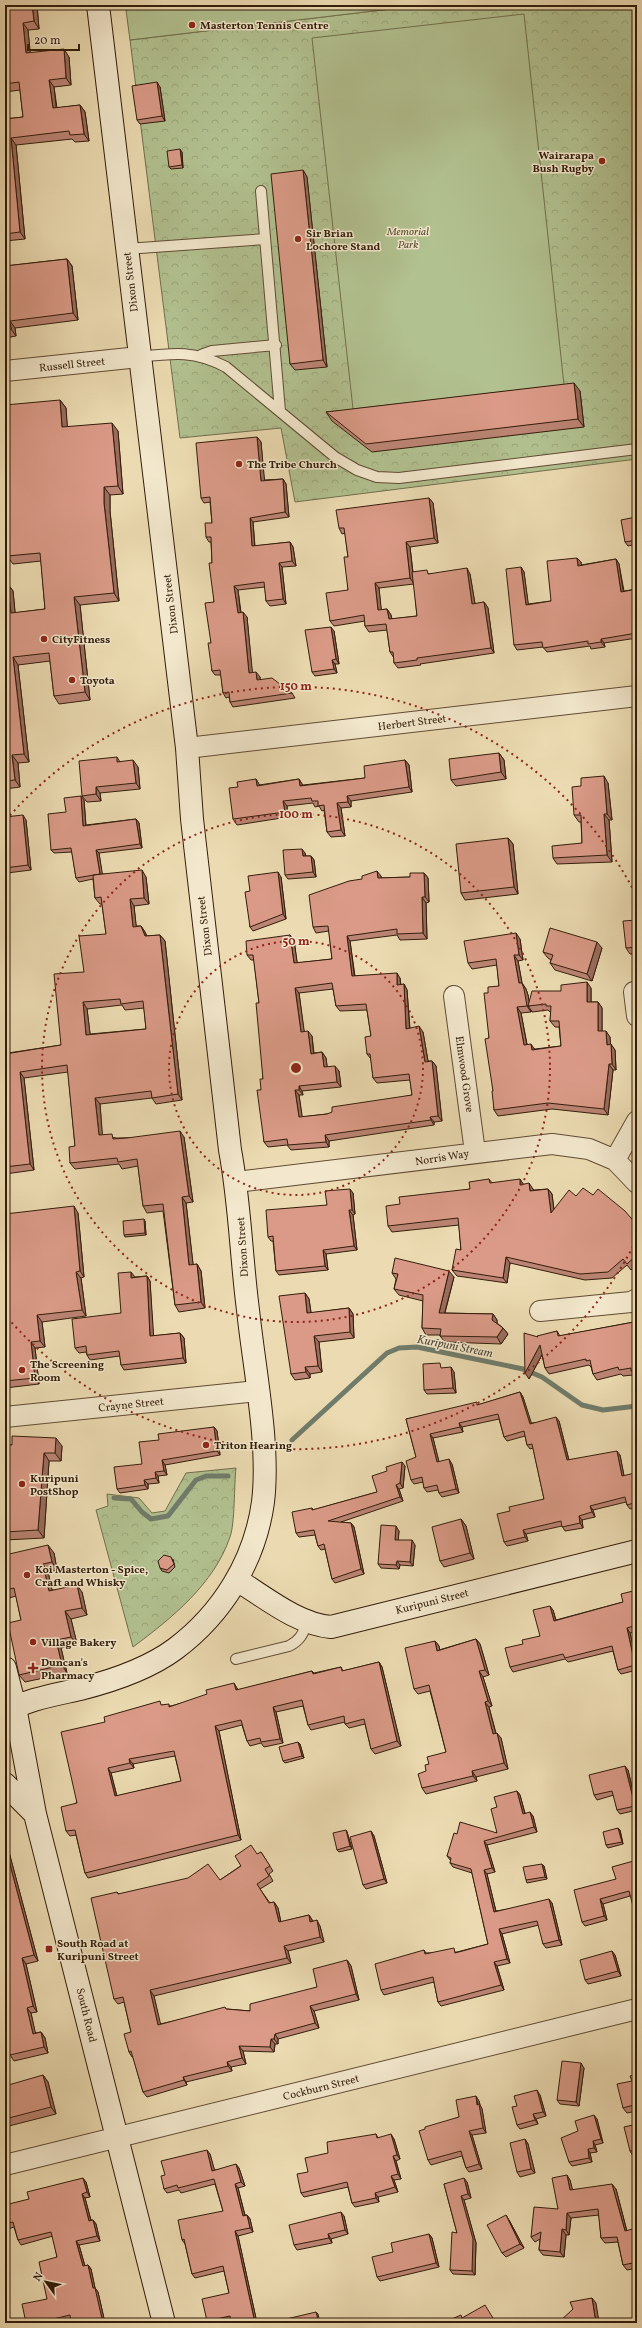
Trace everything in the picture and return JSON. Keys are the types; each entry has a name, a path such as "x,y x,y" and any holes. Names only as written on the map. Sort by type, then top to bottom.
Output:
{"main road":[{"name":"Dixon Street","path":"10,1710 120,1677 154,1662 174,1650 207,1621 236,1580 251,1548 263,1502 262,1444 258,1391 241,1250 236,1182 230,1150 192,819 187,748 126,250 98,5"},
{"name":"Kuripuni Street","path":"236,1580 308,1621 331,1627 637,1551"},
{"name":"South Road","path":"5,1668 10,1710 35,1814 164,2323"},
{"path":"5,1784 35,1814"}],"street":[{"name":"Russell Street","path":"5,370 139,357"},
{"name":"Herbert Street","path":"187,748 637,696"},
{"path":"634,992 637,1016"},
{"name":"Elmwood Grove","path":"454,996 475,1152"},
{"path":"615,1160 637,1121"},
{"name":"Norris Way","path":"236,1182 364,1168 475,1152 552,1144 589,1149 615,1160 637,1183"},
{"path":"540,1311 631,1302 637,1299"},
{"name":"Crayne Street","path":"5,1417 258,1391"},
{"name":"Cockburn Street","path":"5,2166 637,2009"}],"lane":[{"path":"262,191 265,239 276,345 280,411"},
{"path":"126,250 265,239"},
{"path":"199,355 212,351 276,345"},
{"path":"139,357 169,354 199,355 210,358 226,367 335,457 357,470 377,477 399,478 637,449"},
{"path":"236,1659 289,1646 297,1642 302,1636 308,1621"}],"green space":[{"name":"Masterton Tennis Centre","path":"162,5 424,5 130,40 126,10"},
{"name":"Memorial Park","path":"424,5 637,5 637,459 295,502 281,428 180,438 130,40"},
{"path":"524,14 564,385 353,409 312,38"},
{"path":"236,1468 232,1531 223,1554 214,1570 203,1585 177,1612 133,1647 96,1510 108,1506 107,1494 139,1498 152,1513 165,1511 186,1473"}],"building":[{"path":"5,5 32,5 34,21 23,23 26,53 64,49 66,78 49,80 53,108 80,105 84,134 70,135 69,131 11,138 20,232 5,234 5,119 23,117 19,82 5,84"},
{"path":"157,82 162,116 137,120 132,86"},
{"path":"180,149 182,165 169,167 167,151"},
{"path":"303,170 323,360 290,364 271,174"},
{"path":"67,259 73,313 10,321 11,329 5,330 5,266"},
{"path":"574,383 578,419 366,444 326,412"},
{"path":"60,400 62,427 112,423 118,486 104,487 104,503 114,593 74,597 85,692 54,696 49,653 13,657 24,754 12,755 15,780 5,781 5,583 7,583 11,613 45,609 40,553 7,556 5,531 5,405"},
{"path":"257,437 261,481 283,479 285,512 250,518 252,546 290,542 292,561 279,563 283,599 266,601 264,582 234,586 238,613 243,612 249,673 256,672 257,680 272,678 292,693 230,702 229,692 223,693 220,670 212,671 208,643 211,643 205,603 214,602 209,563 212,563 211,537 206,537 205,523 212,523 210,497 201,498 196,443"},
{"path":"429,498 434,538 406,542 410,578 375,583 378,610 387,609 389,619 417,616 412,572 427,570 428,574 467,568 472,604 484,602 491,648 417,658 417,660 394,663 393,652 390,652 386,624 365,626 364,615 330,621 326,593 348,590 344,557 348,557 344,528 339,528 336,510"},
{"path":"636,517 637,540 625,542 621,520"},
{"path":"577,558 578,566 616,559 621,592 637,589 637,633 601,639 601,642 588,644 588,641 543,648 542,642 514,645 506,569 521,567 526,605 551,601 547,561"},
{"path":"331,627 336,659 332,660 334,669 312,672 305,630"},
{"path":"499,753 501,772 451,780 449,759"},
{"path":"117,757 117,762 133,760 136,783 96,787 96,794 82,796 79,761"},
{"path":"405,760 409,787 347,796 348,802 337,803 341,830 327,832 324,805 318,806 318,801 312,801 311,798 283,801 285,812 233,819 229,788 238,787 237,782 256,779 257,786 299,779 300,786 365,778 364,766"},
{"path":"604,776 607,814 604,814 607,855 553,858 552,846 582,843 581,815 574,815 572,787 581,786 581,778"},
{"path":"81,796 83,826 136,819 140,844 96,850 100,874 76,878 71,848 51,850 48,814 66,812 64,798"},
{"path":"23,815 28,865 5,868 5,817"},
{"path":"508,838 514,887 461,893 456,844"},
{"path":"302,849 303,856 311,856 313,872 285,875 283,850"},
{"path":"142,870 144,898 130,899 133,927 141,926 145,936 160,935 178,1094 152,1098 151,1091 95,1098 99,1135 112,1134 113,1139 180,1131 189,1196 182,1197 189,1265 197,1264 201,1302 175,1305 163,1204 143,1206 137,1159 118,1162 117,1158 70,1163 69,1147 75,1146 67,1065 20,1072 30,1164 5,1167 5,1054 61,1045 54,974 84,972 79,936 106,934 101,897 95,898 93,875","holes":["120,999 121,1004 143,1001 146,1029 86,1035 83,1002"]},
{"path":"377,871 378,878 410,877 410,873 424,873 425,897 422,897 423,933 397,934 397,929 347,936 352,976 397,973 397,985 404,984 406,1029 419,1026 425,1062 432,1061 438,1116 430,1117 431,1120 325,1135 326,1142 288,1145 287,1139 264,1142 257,1090 261,1090 260,1079 263,1079 256,1003 259,1003 253,955 247,955 246,941 290,935 294,963 332,959 328,926 313,927 309,895 349,881 362,879 362,876","holes":["332,983 336,1006 366,1004 371,1036 365,1037 367,1054 370,1054 373,1078 409,1074 412,1095 332,1107 332,1112 327,1114 299,1117 295,1090 299,1090 299,1086 337,1082 335,1066 324,1067 322,1052 311,1054 308,1031 301,1032 295,988"]},
{"path":"278,872 283,914 250,927 245,892 250,891 248,876"},
{"path":"637,920 637,947 626,948 623,921"},
{"path":"550,928 597,942 587,974 550,963 553,955 543,952"},
{"path":"516,933 519,955 514,955 519,983 522,983 527,1006 517,1007 524,1045 531,1044 532,1050 561,1046 559,1021 550,1021 551,1006 546,1006 546,1004 528,1006 532,991 561,991 561,985 587,982 587,1002 598,1002 598,1031 606,1031 607,1045 611,1044 612,1064 609,1064 604,1109 548,1103 494,1110 493,1091 485,1039 489,1038 484,993 488,993 488,987 499,986 496,959 468,963 464,941"},
{"path":"489,1179 490,1183 520,1179 520,1185 529,1183 530,1191 548,1189 551,1213 569,1190 576,1196 583,1188 593,1195 598,1189 625,1211 637,1225 637,1255 627,1264 623,1259 608,1272 580,1274 506,1257 503,1278 452,1270 456,1249 461,1250 458,1218 388,1226 386,1206 400,1204 399,1197 470,1189 469,1182"},
{"path":"350,1189 352,1210 349,1210 354,1246 323,1250 325,1266 276,1271 273,1236 268,1237 266,1210 327,1205 325,1191"},
{"path":"74,1206 80,1271 76,1272 82,1310 37,1315 40,1341 31,1342 35,1378 5,1381 5,1214"},
{"path":"144,1219 145,1233 124,1235 123,1221"},
{"path":"395,1258 449,1271 439,1313 493,1314 492,1320 503,1328 497,1337 440,1336 441,1329 422,1328 423,1295 394,1289 398,1274 392,1273"},
{"path":"131,1272 131,1278 147,1276 150,1336 180,1333 183,1358 121,1365 119,1351 87,1355 86,1346 75,1348 72,1319 121,1313 118,1273"},
{"path":"305,1293 307,1313 349,1308 350,1332 314,1336 318,1366 305,1367 306,1372 291,1374 279,1296"},
{"path":"634,1322 634,1325 637,1324 637,1371 631,1371 631,1368 619,1370 618,1367 593,1374 590,1360 586,1361 586,1359 545,1368 540,1345 525,1373 524,1333 538,1337 537,1336 557,1331 558,1336"},
{"path":"440,1363 441,1368 451,1367 453,1388 424,1390 423,1364"},
{"path":"520,1392 530,1424 556,1417 567,1460 617,1451 622,1476 635,1473 637,1482 637,1502 627,1505 625,1497 590,1506 592,1512 579,1516 580,1523 562,1527 561,1521 523,1530 525,1537 504,1542 497,1514 510,1511 509,1507 544,1499 532,1444 527,1445 524,1431 504,1437 498,1414 459,1423 460,1427 430,1434 437,1462 449,1459 456,1489 439,1493 437,1485 424,1488 422,1477 411,1480 406,1461 416,1457 406,1419 477,1402 477,1405"},
{"path":"214,1427 217,1451 162,1460 164,1471 155,1472 156,1478 144,1480 145,1485 117,1489 114,1467 142,1464 139,1442 159,1440 158,1434"},
{"path":"12,1436 56,1438 55,1453 44,1453 38,1530 5,1532 5,1445 12,1445"},
{"path":"402,1462 400,1483 396,1485 400,1497 328,1521 351,1523 361,1569 332,1579 324,1544 318,1546 314,1530 296,1533 292,1512 312,1508 312,1510 377,1492 372,1476 387,1471 386,1467"},
{"path":"461,1519 470,1553 440,1561 432,1527"},
{"path":"381,1525 396,1526 395,1540 412,1540 410,1562 397,1561 396,1565 378,1564"},
{"path":"48,1545 52,1562 43,1564 49,1591 77,1585 82,1608 65,1611 71,1637 56,1640 62,1665 19,1675 8,1623 21,1620 14,1588 5,1590 5,1555"},
{"path":"164,1555 171,1557 174,1564 167,1570 160,1568 158,1561"},
{"path":"637,1590 637,1625 627,1628 635,1665 618,1670 612,1646 565,1658 563,1654 510,1667 505,1648 523,1644 522,1640 540,1636 533,1610 550,1606 554,1621 623,1602 621,1594"},
{"path":"476,1639 485,1670 479,1671 488,1701 485,1702 493,1734 497,1733 504,1763 472,1771 473,1776 422,1788 418,1774 426,1771 425,1765 429,1764 427,1757 446,1752 429,1685 414,1689 405,1648 435,1641 437,1651"},
{"path":"379,1662 397,1741 371,1749 364,1719 345,1724 344,1716 308,1725 302,1700 273,1707 280,1739 261,1742 260,1738 247,1741 241,1720 215,1726 238,1835 85,1873 75,1830 66,1831 61,1807 77,1803 61,1732 105,1722 104,1717 160,1701 161,1705 169,1704 169,1707 207,1694 206,1690 234,1683 236,1690 312,1671 313,1674 341,1667 342,1671","holes":["174,1751 181,1781 115,1796 108,1768 130,1763 129,1759"]},
{"path":"298,1742 302,1756 283,1761 279,1747"},
{"path":"625,1766 635,1806 617,1810 612,1791 594,1795 589,1775"},
{"path":"517,1791 523,1814 530,1812 534,1827 484,1841 492,1868 484,1870 494,1912 549,1899 559,1940 543,1944 537,1921 499,1929 507,1959 494,1962 501,1985 438,2002 433,1977 381,1990 375,1964 424,1950 425,1954 454,1948 455,1953 488,1944 471,1869 450,1863 451,1858 447,1856 454,1833 457,1834 460,1822 497,1833 491,1809 497,1807 494,1797"},
{"path":"618,1828 622,1842 606,1845 603,1832"},
{"path":"346,1830 350,1846 337,1850 333,1833"},
{"path":"371,1831 384,1879 363,1885 350,1837"},
{"path":"251,1845 257,1854 261,1852 270,1866 265,1869 269,1876 257,1884 269,1903 274,1902 279,1922 309,1915 310,1922 317,1920 320,1937 284,1946 287,1958 150,1990 158,2025 225,2007 226,2009 250,2011 250,2004 317,1987 313,1969 347,1960 356,1994 310,2006 315,2023 275,2034 274,2039 271,2039 270,2047 239,2046 242,2058 227,2062 228,2066 183,2077 184,2080 143,2092 131,2051 129,2052 124,2034 131,2032 123,1997 114,1999 91,1898 117,1892 118,1894 188,1878 208,1864 220,1880 241,1866 235,1856"},
{"path":"5,1846 34,1955 22,1958 33,2006 27,2008 33,2034 41,2032 44,2047 10,2055 5,2035 5,2017 9,2016 5,2000"},
{"path":"637,1860 637,1921 629,1891 600,1899 604,1916 582,1922 574,1890 616,1879 612,1867"},
{"path":"542,1864 545,1877 526,1880 523,1867"},
{"path":"612,1951 618,1971 585,1980 580,1960"},
{"path":"562,2061 581,2063 576,2102 557,2100"},
{"path":"637,2074 637,2104 623,2108 617,2084 632,2081 630,2076"},
{"path":"43,2075 51,2107 5,2119 5,2099 8,2098 5,2086"},
{"path":"537,2090 543,2112 533,2114 535,2120 517,2125 512,2107 517,2106 514,2096"},
{"path":"476,2096 477,2105 479,2104 483,2128 469,2131 479,2164 466,2168 461,2151 428,2160 419,2131 425,2129 425,2127 459,2117 456,2100"},
{"path":"594,2115 601,2139 593,2141 594,2148 588,2149 589,2158 569,2162 561,2138 578,2131 575,2121"},
{"path":"637,2124 637,2150 630,2151 624,2127"},
{"path":"376,2134 377,2138 391,2134 397,2155 393,2156 398,2174 391,2176 395,2187 375,2193 376,2198 352,2203 347,2182 301,2193 297,2174 308,2172 305,2158 328,2153 327,2142"},
{"path":"525,2139 531,2169 517,2172 510,2143"},
{"path":"207,2150 212,2171 236,2164 241,2182 235,2184 243,2216 247,2215 250,2228 235,2231 255,2323 231,2323 230,2316 207,2321 202,2299 229,2293 223,2266 192,2274 184,2239 182,2240 178,2220 223,2211 214,2179 178,2188 177,2185 164,2189 161,2176 165,2175 161,2161"},
{"path":"567,2175 570,2190 612,2184 625,2231 633,2229 637,2248 637,2262 623,2265 617,2237 601,2238 598,2209 567,2213 566,2230 562,2229 560,2252 539,2250 541,2232 531,2237 534,2207 558,2209 552,2178"},
{"path":"83,2178 87,2192 82,2194 89,2221 93,2220 97,2236 76,2241 83,2266 88,2265 103,2323 71,2323 70,2315 36,2323 26,2323 22,2304 47,2299 39,2262 57,2257 51,2232 18,2240 13,2222 5,2224 5,2205 29,2199 27,2192"},
{"path":"464,2178 468,2194 461,2196 473,2239 472,2271 450,2270 452,2232 457,2233 444,2184"},
{"path":"341,2212 345,2230 328,2234 329,2238 294,2245 289,2225"},
{"path":"506,2215 520,2244 502,2253 487,2225"},
{"path":"429,2234 436,2263 377,2277 372,2257 393,2252 391,2243"},
{"path":"592,2298 595,2317 600,2323 558,2323 573,2309 570,2302"},
{"path":"485,2305 496,2323 445,2323 461,2315 462,2318"},
{"path":"316,2312 319,2323 282,2323 282,2320"}],"waterway":[{"name":"Kurīpuni Stream","path":"292,1440 387,1353 399,1348 417,1347 523,1369 542,1377 582,1405 603,1410 637,1406"},
{"name":"Kurīpuni Stream","path":"114,1498 131,1499 142,1512 151,1519 168,1516 196,1480 206,1476 228,1476"}],"place":[{"name":"Masterton Tennis Centre","path":"192,25"},
{"name":"Wairarapa Bush Rugby","path":"602,161"},
{"name":"Sir Brian Lochore Stand","path":"298,239"},
{"name":"The Tribe Church","path":"239,464"},
{"name":"CityFitness","path":"44,639"},
{"name":"Toyota","path":"72,680"},
{"name":"The Screening Room","path":"22,1370"},
{"name":"Triton Hearing","path":"206,1445"},
{"name":"Kuripuni PostShop","path":"22,1484"},
{"name":"Koi Masterton - Spice, Craft and Whisky","path":"27,1575"},
{"name":"Village Bakery","path":"33,1642"},
{"name":"Duncan's Pharmacy","path":"33,1668"},
{"name":"South Road at Kuripuni Street","path":"49,1949"}]}
